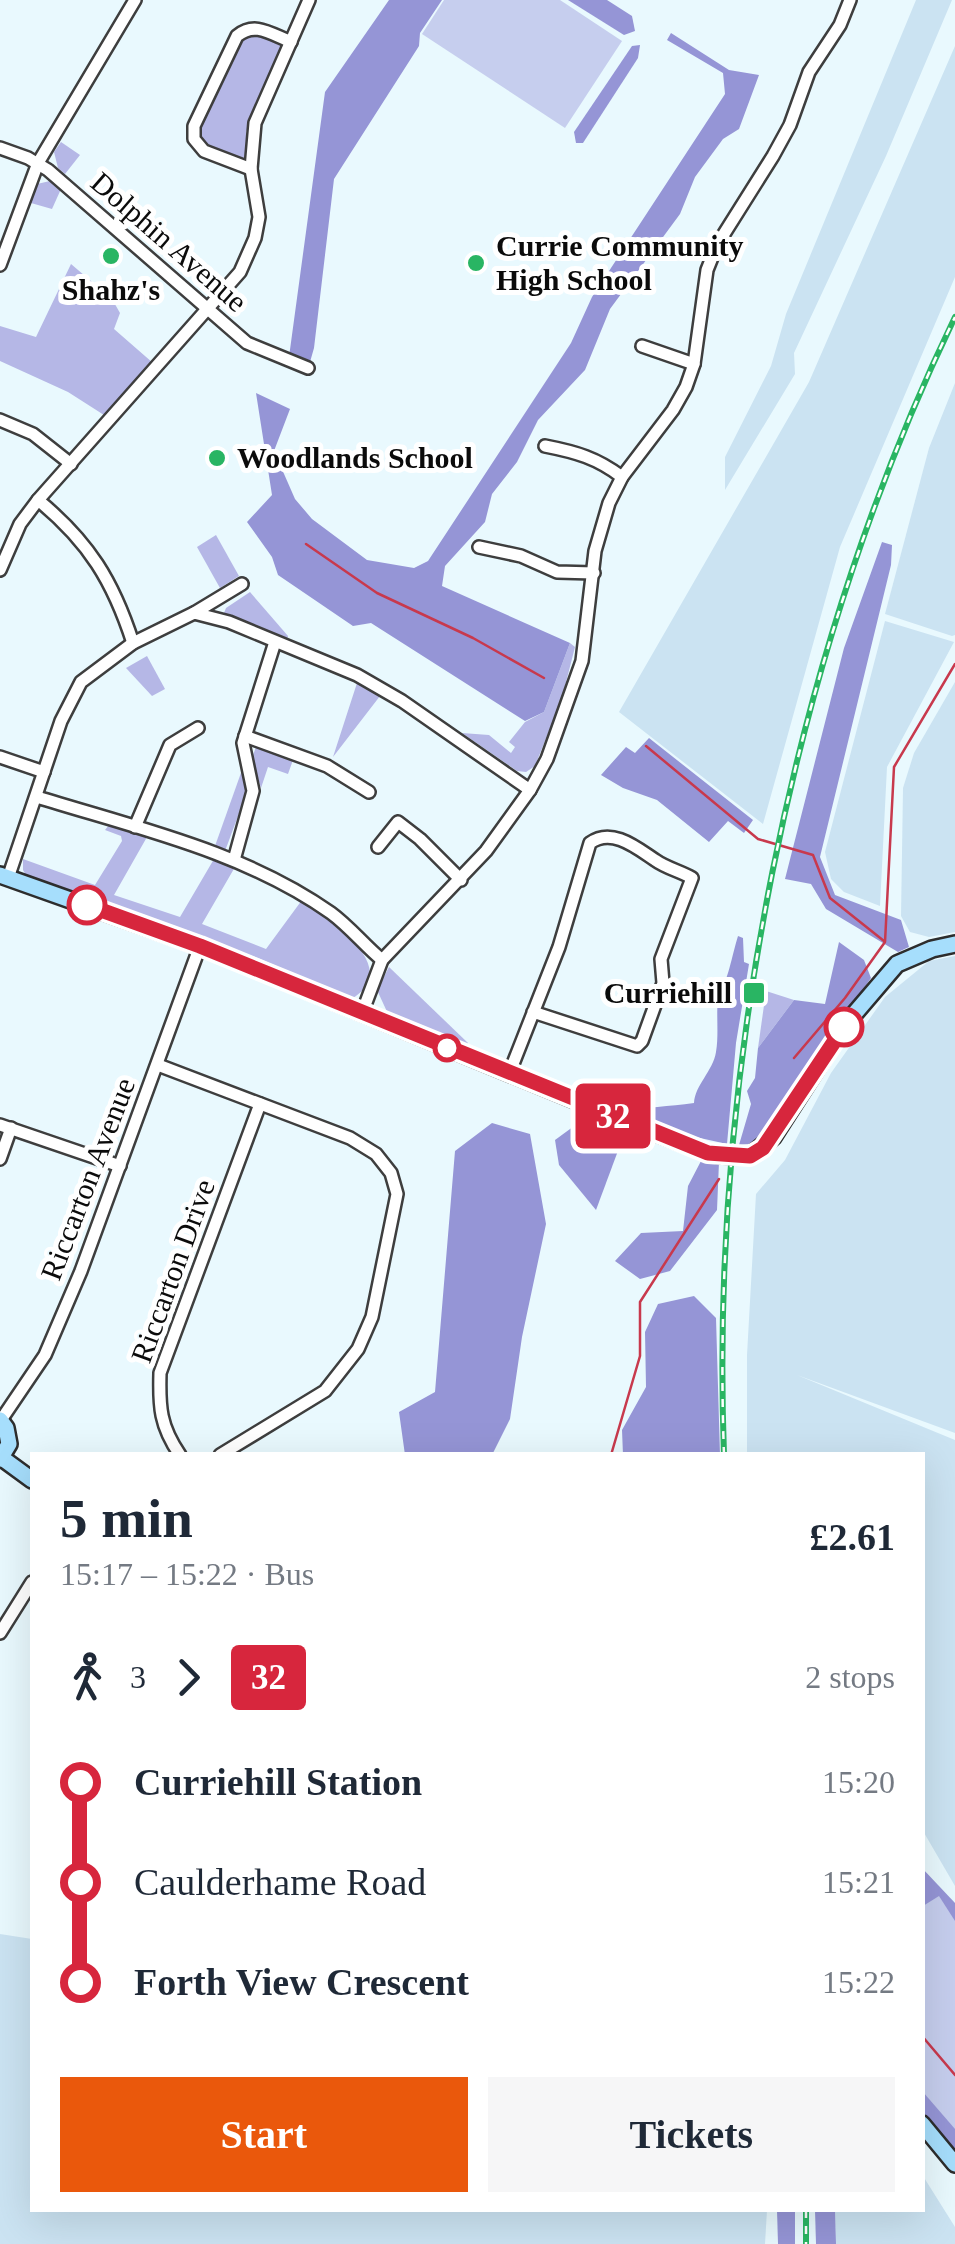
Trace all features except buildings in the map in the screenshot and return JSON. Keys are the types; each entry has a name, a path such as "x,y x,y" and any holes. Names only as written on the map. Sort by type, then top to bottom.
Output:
{"street":[{"path":"0,266 38,163 135,0"},
{"path":"0,570 20,524 38,500 240,272 255,238 259,217 250,169 255,123 309,0"},
{"path":"362,1013 382,960 461,880 498,836 547,759 582,661 600,527 622,477 673,410 694,364 708,270 717,245 774,156 809,72 840,25 850,0"},
{"path":"250,169 204,152 194,139 194,126 237,36 248,27 256,27 291,42"},
{"name":"Dolphin Avenue","path":"0,148 38,163 247,343 308,368"},
{"path":"642,346 694,364"},
{"path":"0,420 33,434 71,464"},
{"path":"545,446 581,452 622,477"},
{"path":"38,500 65,522 96,559 111,584 134,643"},
{"path":"479,547 521,556 557,572 594,573"},
{"path":"242,584 134,643 81,682 70,698 37,797 4,877 200,946 692,1147 724,1155 750,1156 773,1137 844,1026 897,964 955,944"},
{"path":"194,613 230,622 309,653 388,692 530,790"},
{"path":"234,860 253,791 243,743 276,642"},
{"path":"135,828 170,745 198,728"},
{"path":"245,736 327,766 369,792"},
{"path":"0,756 44,772"},
{"path":"37,797 234,860 288,886 334,915 382,960"},
{"path":"378,847 398,822 461,880"},
{"path":"509,1074 533,1012 559,948 590,843 608,836 641,848 655,861 692,878 661,960 663,983 637,1046 533,1012"},
{"name":"Riccarton Avenue","path":"0,1420 44,1355 81,1271 200,946"},
{"path":"158,1065 350,1138 376,1154 391,1173 397,1194 372,1317 358,1349 325,1391 225,1452"},
{"name":"Riccarton Drive","path":"178,1452 158,1409 160,1373 260,1104"},
{"path":"0,1159 6,1127 120,1166"},
{"path":"0,1420 9,1436 1,1459 30,1479"},
{"path":"0,1633 30,1585"},
{"path":"925,2128 955,2164"}],"shaded area":[{"path":"389,0 442,0 420,33 419,46 334,179 314,348 310,362 289,357 325,92"},
{"path":"444,0 560,0 622,41 565,128 422,34"},
{"path":"568,0 607,0 632,16 635,31 624,35"},
{"path":"916,0 952,0 886,156 794,353 795,374 725,490 725,457 771,366 786,314"},
{"path":"256,33 284,46 246,132 246,159 239,161 206,146 200,138 200,125 230,59 246,38"},
{"path":"671,33 729,70 759,75 739,129 723,139 695,177 680,214 610,309 585,370 538,420 517,462 492,494 485,522 445,566 442,586 570,643 544,712 525,721 371,623 353,626 278,575 272,557 247,522 272,495 256,393 290,409 274,451 295,499 312,519 367,560 414,568 428,561 571,343 592,297 725,94 723,73 667,40"},
{"path":"640,45 638,58 583,143 576,143 574,132 632,46"},
{"path":"955,46 955,277 840,547 763,824 619,712 809,382"},
{"path":"61,142 80,155 65,174 58,168 54,152"},
{"path":"50,181 61,189 52,209 31,203 37,184"},
{"path":"71,264 112,299 120,313 114,329 153,363 104,415 68,392 0,361 0,326 36,337"},
{"path":"955,383 952,636 885,614 929,448"},
{"path":"216,535 239,576 220,588 197,547"},
{"path":"882,542 892,545 891,565 820,857 835,895 901,920 909,947 898,952 826,909 811,884 785,879 844,648"},
{"path":"250,592 288,636 287,640 224,613"},
{"path":"885,621 954,642 887,767 880,906 844,892 831,879 825,852"},
{"path":"570,643 575,647 562,698 535,766 526,772 517,771 462,733 489,735 511,753 515,747 509,742 525,722 544,712"},
{"path":"147,656 165,689 152,696 126,668"},
{"path":"955,682 955,932 929,937 910,932 901,916 903,788 914,753"},
{"path":"357,683 380,696 333,757"},
{"path":"649,738 753,820 744,833 728,821 709,842 657,800 601,775 626,747 635,753"},
{"path":"256,747 293,760 288,774 268,767 261,788 252,758"},
{"path":"242,770 247,792 225,851 215,846"},
{"path":"109,825 147,837 114,895 180,917 214,859 235,867 202,924 266,949 302,900 357,945 370,973 366,987 351,999 258,958 28,879 23,859 95,885 122,841 121,836 105,830"},
{"path":"738,936 743,938 744,962 749,964 736,1043 727,1144 621,1113 694,1103 714,1059 718,996"},
{"path":"839,942 864,960 871,978 757,1143 739,1145 751,1104 747,1091 755,1078 758,1048 794,1000 825,1004"},
{"path":"955,956 955,1433 797,1375 955,1440 955,1886 925,1834 925,1452 747,1452 747,1355 756,1194 785,1160 831,1073 885,997 929,961"},
{"path":"389,967 468,1043 467,1049 389,1016 377,990"},
{"path":"766,991 794,1000 758,1048"},
{"path":"581,1121 622,1140 596,1210 559,1165 555,1140"},
{"path":"492,1123 530,1134 546,1224 522,1337 510,1419 494,1452 405,1452 399,1412 435,1392 455,1151"},
{"path":"701,1161 719,1162 717,1210 670,1271 640,1279 615,1261 641,1233 683,1231 688,1186"},
{"path":"694,1296 716,1318 720,1452 623,1452 622,1430 646,1387 645,1332 658,1304"},
{"path":"925,1871 955,1903 955,2154 925,2119"},
{"path":"939,1896 955,1921 955,2129 925,2094 925,1905"},
{"path":"0,1934 30,1939 30,2212 767,2212 765,2244 0,2244"},
{"path":"925,2179 955,2227 955,2244 836,2244 835,2212 925,2212"},
{"path":"777,2212 795,2212 795,2244 778,2244"},
{"path":"815,2212 835,2212 836,2244 816,2244"}],"waterway":[{"path":"306,544 377,593 473,638 544,678"},
{"path":"794,1058 845,998 885,942 894,767 955,664"},
{"path":"646,746 758,839 813,855 830,898 884,941"},
{"path":"612,1452 640,1356 640,1302 719,1179"},
{"path":"925,2040 955,2075"}],"railway":[{"path":"724,1452 723,1312 731,1166 747,1019 772,872 806,727 847,586 897,448 955,317"},
{"path":"806,2212 806,2244"}],"bus line":[{"name":"32","path":"87,905 200,946 708,1153 750,1156 763,1148 844,1027"}],"place":[{"name":"Shahz's","path":"111,256"},
{"name":"Currie Community High School","path":"476,263"},
{"name":"Woodlands School","path":"217,458"},
{"name":"Curriehill","path":"754,993"}]}
